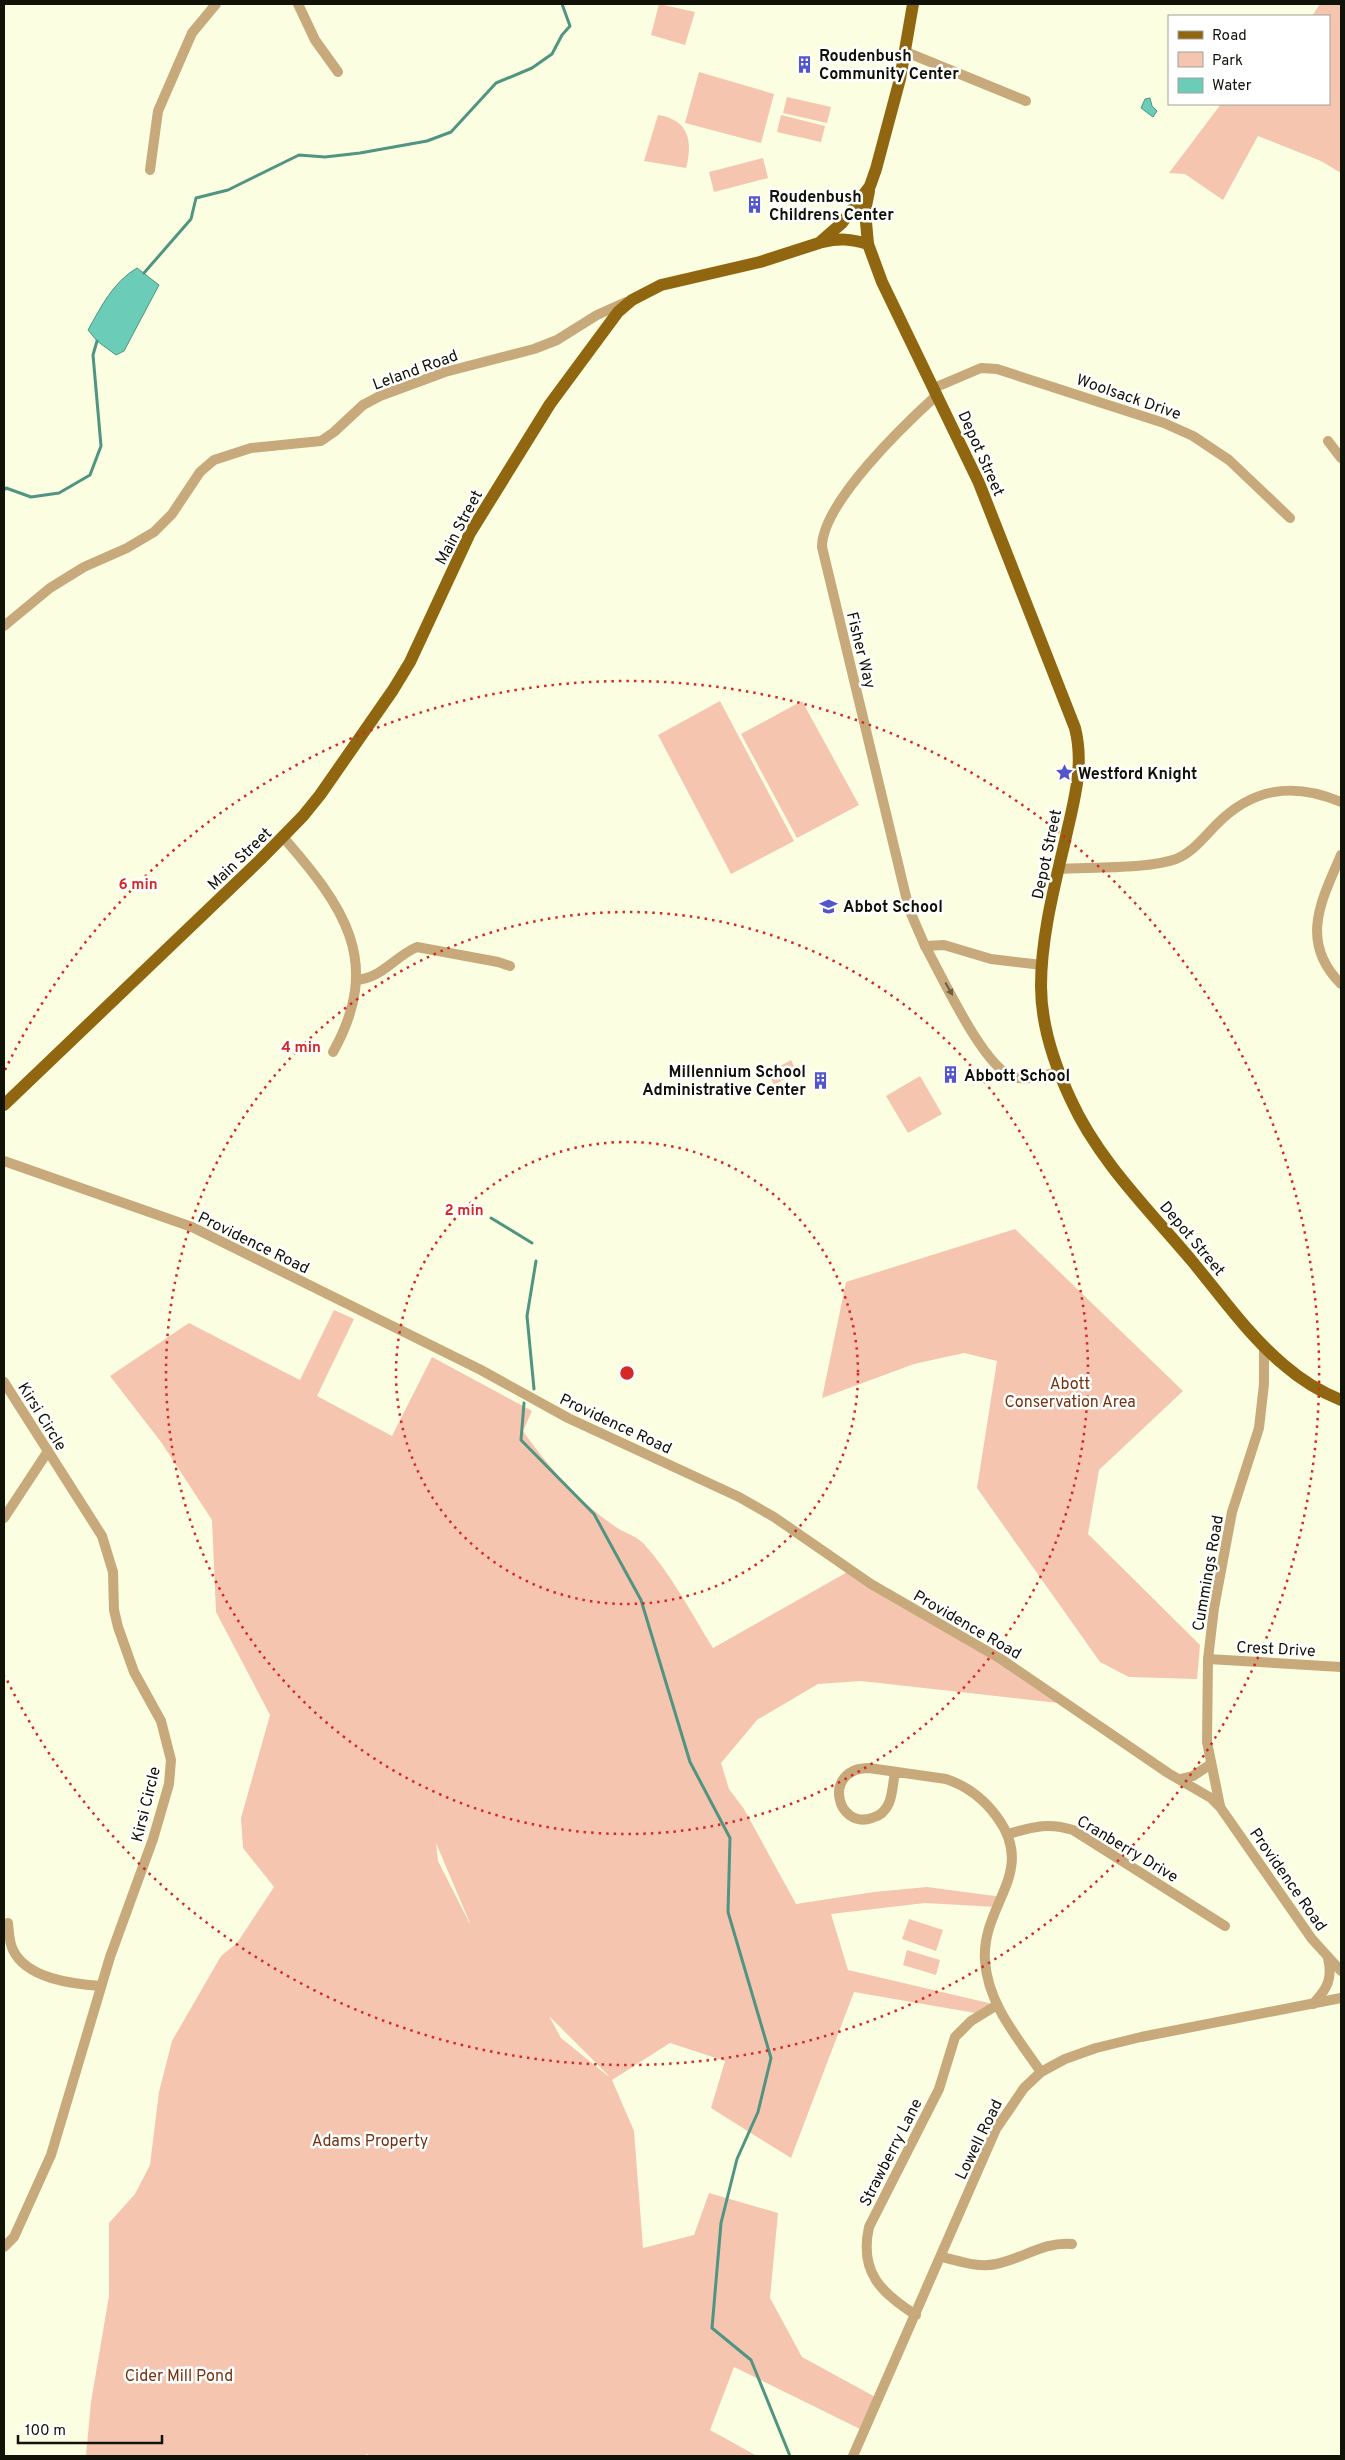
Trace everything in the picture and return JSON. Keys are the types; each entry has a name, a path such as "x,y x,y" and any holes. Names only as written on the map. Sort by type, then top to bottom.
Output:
{"main road":[{"name":"Main Street","path":"4,1105 283,837 320,795 393,690 410,662 470,533 550,404 618,312 632,300 661,285 760,262 819,243 855,208 870,186 906,52 913,4"},
{"name":"Depot Street","path":"870,186 866,211 868,244 882,282 985,497 1077,736 1078,784 1058,869 1042,965 1042,999 1045,1026 1059,1072 1080,1119 1123,1179 1264,1348 1299,1377 1341,1400"},
{"path":"819,243 837,238 851,239 868,244"}],"street":[{"path":"150,170 158,111 161,103 192,34 216,4"},
{"path":"298,4 315,40 338,72"},
{"path":"906,52 1026,101"},
{"name":"Leland Road","path":"4,626 50,588 84,567 127,548 154,532 172,514 200,472 214,460 251,448 321,441 334,432 363,405 380,396 444,372 534,349 557,340 613,307 632,300"},
{"name":"Woolsack Drive","path":"936,392 981,368 997,369 1164,423 1193,436 1229,460 1290,518"},
{"name":"Fisher Way","path":"936,392 877,454 829,517 822,541 909,909 926,946 981,1046 994,1064 1002,1072 1014,1077 1027,1078 1059,1072"},
{"path":"1328,441 1341,458"},
{"path":"1058,869 1156,864 1174,859 1195,847 1236,808 1272,791 1302,790 1341,802"},
{"path":"283,837 315,874 342,914 352,940 356,963 356,980 348,1019 334,1052"},
{"path":"1341,855 1326,891 1316,928 1321,957 1341,984"},
{"path":"926,946 944,945 991,959 1042,965"},
{"path":"356,980 369,979 417,947 498,962 510,966"},
{"name":"Providence Road","path":"4,1161 192,1227 481,1370 568,1418 739,1497 774,1517 871,1584 1001,1658 1211,1798 1220,1807 1328,1958 1341,1971"},
{"name":"Cummings Road","path":"1220,1807 1211,1764 1207,1716 1208,1659 1214,1608 1232,1512 1259,1428 1264,1384 1264,1348"},
{"name":"Kirsi Circle","path":"4,1382 102,1536 113,1572 118,1627 134,1672 161,1721 171,1760 169,1784 153,1840 101,1986 51,2154 38,2188 14,2237 4,2247"},
{"path":"4,1518 48,1451"},
{"name":"Crest Drive","path":"1208,1659 1341,1667"},
{"path":"1180,1779 1193,1776 1211,1764"},
{"path":"895,1772 889,1803 877,1816 870,1819 854,1818 842,1807 838,1791 841,1783 852,1771 869,1768 946,1779 966,1787 994,1812 1008,1834 1013,1859 1012,1872 1008,1886 991,1921 985,1946 986,1972 997,2005 1041,2072"},
{"name":"Cranberry Drive","path":"1008,1834 1044,1825 1057,1825 1073,1830 1225,1926"},
{"path":"8,1923 13,1950 25,1966 62,1980 101,1986"},
{"path":"1313,2004 1328,1985 1331,1973 1328,1958"},
{"name":"Lowell Road","path":"853,2456 942,2257 996,2129 1017,2097 1041,2072 1065,2059 1115,2043 1341,1998"},
{"name":"Strawberry Lane","path":"916,2316 887,2296 876,2283 866,2250 869,2227 939,2089 955,2037 970,2021 997,2005"},
{"path":"942,2257 986,2266 1005,2262 1056,2243 1072,2244"}],"green space":[{"path":"659,4 695,12 685,45 651,35"},
{"path":"1320,4 1341,4 1341,173 1321,161 1258,136 1223,200 1185,174 1169,173 1220,105 1330,105 1330,15 1313,15"},
{"path":"699,72 774,94 761,143 685,123"},
{"path":"787,97 831,107 827,123 783,113"},
{"path":"658,115 676,122 686,133 689,149 686,168 644,161"},
{"path":"781,115 825,126 821,142 777,132"},
{"path":"763,158 768,178 714,192 709,172"},
{"path":"720,701 794,841 731,874 658,735"},
{"path":"802,701 859,805 797,838 741,734"},
{"path":"791,1060 797,1072 774,1085 768,1073"},
{"path":"920,1076 942,1114 908,1133 886,1096"},
{"name":"Abott Conservation Area","path":"1015,1229 1183,1391 1099,1470 1088,1534 1200,1645 1197,1679 1129,1677 1100,1662 977,1488 997,1361 964,1353 914,1364 822,1398 846,1282"},
{"name":"Adams Property","path":"334,1310 354,1319 317,1396 392,1436 432,1357 532,1411 523,1431 532,1444 575,1494 600,1515 643,1543 672,1580 713,1648 851,1570 1067,1704 861,1681 818,1684 757,1720 721,1763 729,1789 744,1809 796,1904 874,1892 927,1887 1002,1897 997,1907 925,1903 831,1914 848,1970 997,2005 981,2014 854,1992 791,2158 711,2108 725,2061 670,2043 612,2080 634,2131 643,2248 694,2235 709,2193 778,2213 770,2298 802,2357 879,2399 864,2431 734,2367 710,2430 757,2456 370,2456 367,2454 365,2456 86,2456 91,2402 109,2296 109,2223 135,2194 150,2165 159,2092 172,2041 221,1956 237,1943 274,1887 243,1848 241,1818 270,1715 216,1612 212,1520 161,1442 110,1376 189,1323 300,1380","holes":["436,1843 470,1923 470,1924 438,1861","549,2016 608,2075 608,2076 561,2038"]},
{"path":"909,1919 943,1930 936,1951 902,1939"},
{"path":"907,1950 940,1960 936,1975 903,1965"}],"water":[{"path":"1150,98 1152,106 1157,111 1153,117 1141,108 1145,99"},
{"path":"137,268 159,285 124,351 116,355 97,341 88,330 114,288"}],"waterway":[{"path":"144,273 191,219 196,198 228,190 299,155 325,157 360,153 427,141 451,132 496,83 532,68 552,54 562,35 570,26 562,4"},
{"path":"4,490 6,488 31,497 59,493 90,475 101,446 93,355 97,341"},
{"path":"491,1218 532,1243"},
{"path":"534,1389 527,1316 536,1261"},
{"path":"524,1403 521,1440 594,1514 641,1600 690,1762 730,1838 728,1912 771,2058 758,2112 737,2159 721,2223 712,2328 751,2360 790,2456"}],"place":[{"name":"Roudenbush Community Center","path":"805,64"},
{"name":"Roudenbush Childrens Center","path":"755,205"},
{"name":"Westford Knight","path":"1064,773"},
{"name":"Abbot School","path":"829,906"},
{"name":"Abbott School","path":"950,1075"},
{"name":"Millennium School Administrative Center","path":"820,1080"}],"park label":[{"name":"Cider Mill Pond","path":"179,2375"}]}
